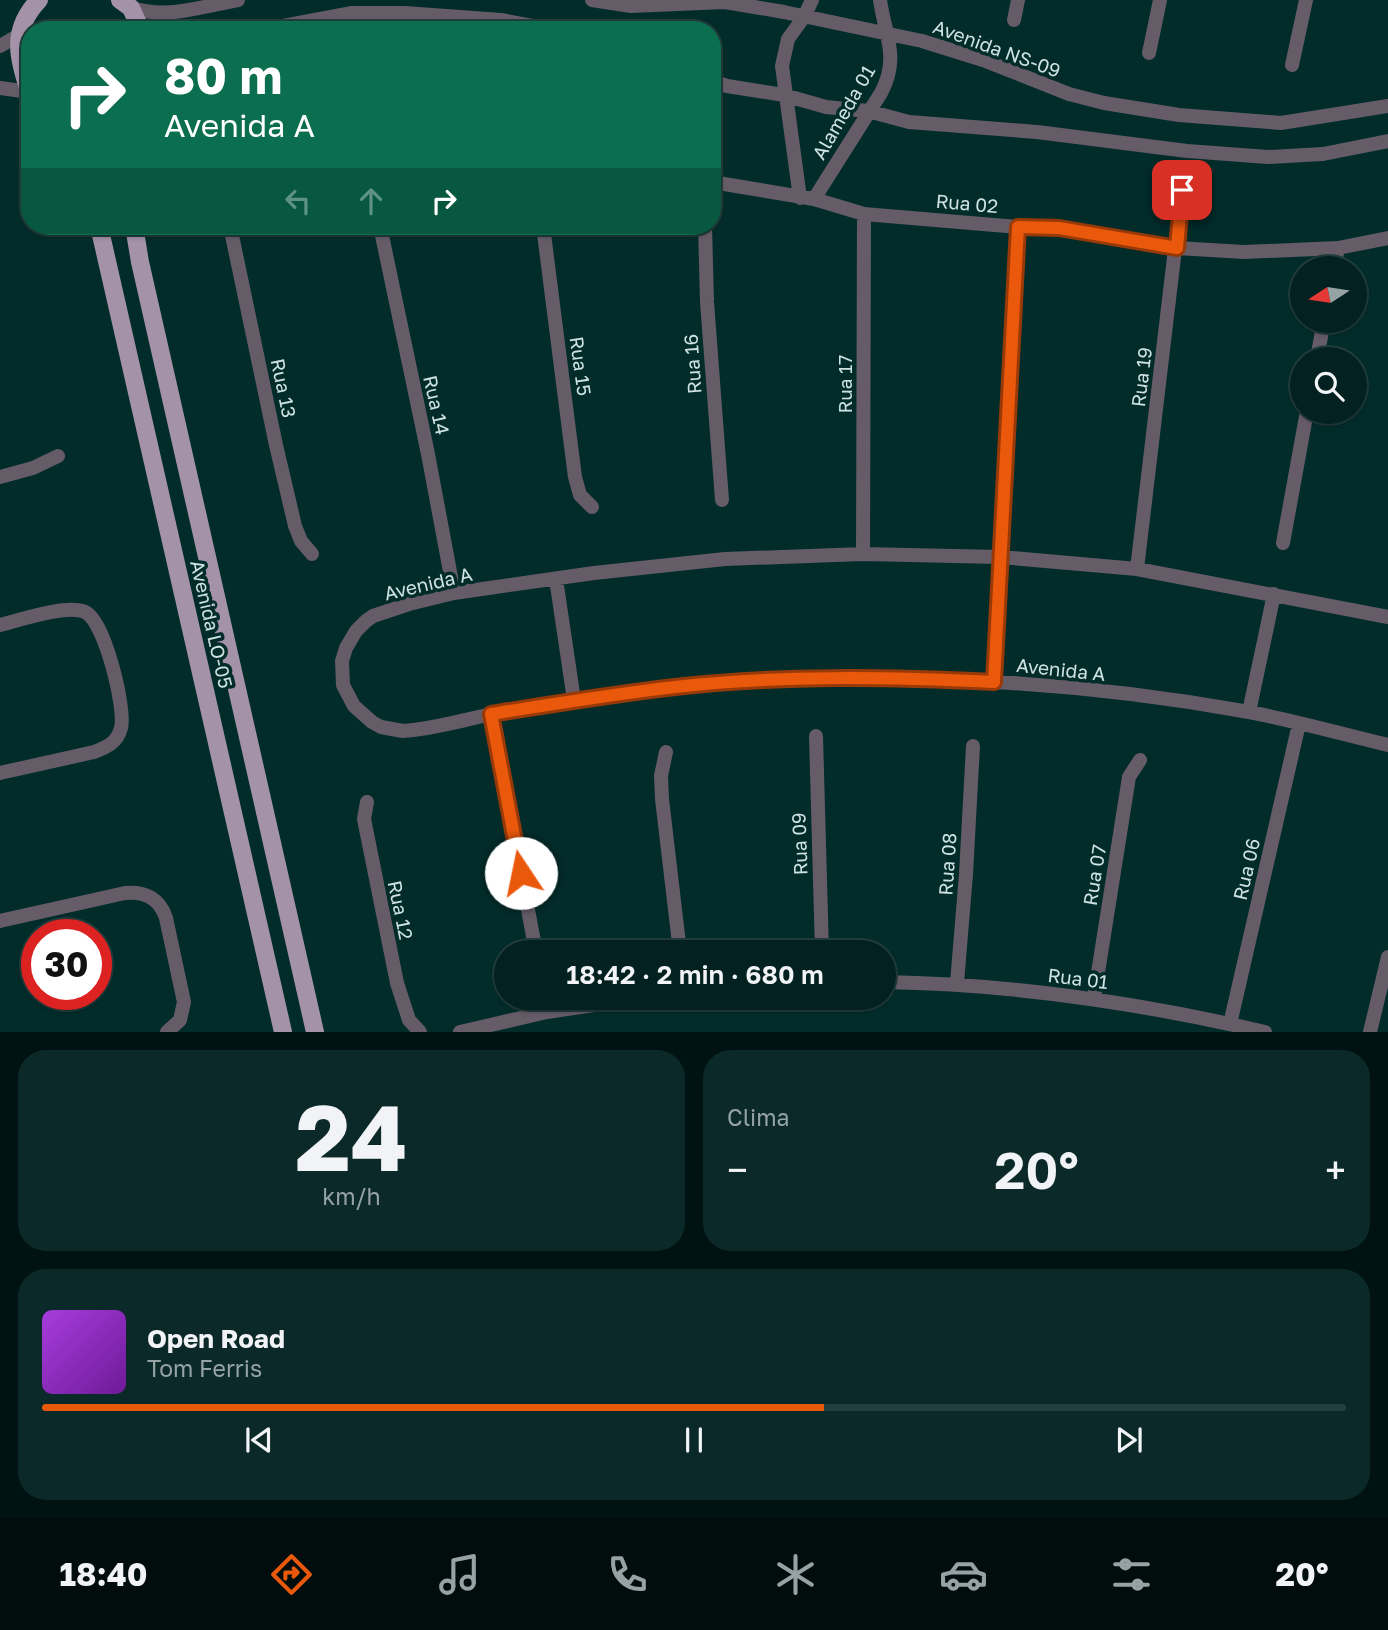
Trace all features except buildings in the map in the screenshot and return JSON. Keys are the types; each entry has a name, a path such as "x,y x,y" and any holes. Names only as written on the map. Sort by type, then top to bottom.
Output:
{"main road":[{"path":"25,21 30,9 39,0"},
{"path":"125,4 135,21"},
{"path":"21,30 21,67"},
{"name":"Avenida LO-05","path":"101,235 283,1031"},
{"name":"Avenida LO-05","path":"136,235 315,1031"}],"street":[{"path":"125,4 147,13 174,13 238,0"},
{"name":"Avenida NS-09","path":"592,0 631,6 725,2 888,33 959,51 1069,94 1104,103 1178,115 1281,124 1388,106"},
{"name":"Alameda 01","path":"807,198 784,94 782,66 784,48 804,17 811,0"},
{"name":"Alameda 01","path":"807,198 869,111 889,76 891,57 880,0"},
{"path":"1014,20 1018,0"},
{"path":"1149,52 1160,0"},
{"path":"1292,65 1306,0"},
{"path":"310,21 352,13 405,12 506,21"},
{"path":"0,46 19,35"},
{"path":"721,84 784,94 826,107 869,111 909,122 972,125 1115,140 1187,151 1268,157 1323,154 1388,141"},
{"path":"0,88 21,92"},
{"name":"Rua 02","path":"721,184 807,198 864,214 1059,228 1177,248 1244,252 1338,248 1388,238"},
{"name":"Rua 19","path":"1137,569 1182,190"},
{"name":"Rua 17","path":"863,554 864,214"},
{"path":"994,682 1018,227"},
{"name":"Rua 13","path":"232,235 295,526 301,541 312,554"},
{"name":"Rua 14","path":"382,235 454,593"},
{"name":"Rua 15","path":"544,235 575,477 580,495 592,507"},
{"name":"Rua 16","path":"705,235 707,302 722,500"},
{"path":"1336,256 1338,248"},
{"path":"1283,543 1305,424"},
{"path":"0,477 33,468 58,456"},
{"name":"Avenida A","path":"1388,617 1137,569 1000,557 863,554 725,558 454,593 409,604 366,621 356,631 342,661 343,685 354,706 381,727 395,730 410,730 574,700 677,687 814,679 901,678 994,682 1140,697 1249,712 1388,745"},
{"path":"556,579 574,700"},
{"path":"1249,712 1274,594"},
{"path":"0,625 68,610 86,612 104,636 122,722 118,737 109,746 94,752 0,773"},
{"path":"491,714 534,940"},
{"name":"Rua 06","path":"1230,1024 1299,724"},
{"name":"Rua 09","path":"816,736 822,940"},
{"name":"Rua 08","path":"957,983 973,746"},
{"path":"666,752 661,776 662,799 679,940"},
{"name":"Rua 07","path":"1094,998 1129,777 1140,760"},
{"name":"Rua 12","path":"367,802 363,817 397,983 415,1028"},
{"path":"0,921 125,893 136,893 153,899 165,914 184,1002 180,1020 167,1031"},
{"path":"1370,1031 1388,957"},
{"name":"Rua 01","path":"896,982 957,983 1094,998 1265,1031"},
{"path":"460,1031 529,1010"}],"route":[{"path":"521,873 491,714 574,700 716,684 901,678 994,682 1018,227 1059,228 1177,248 1182,190"}]}
